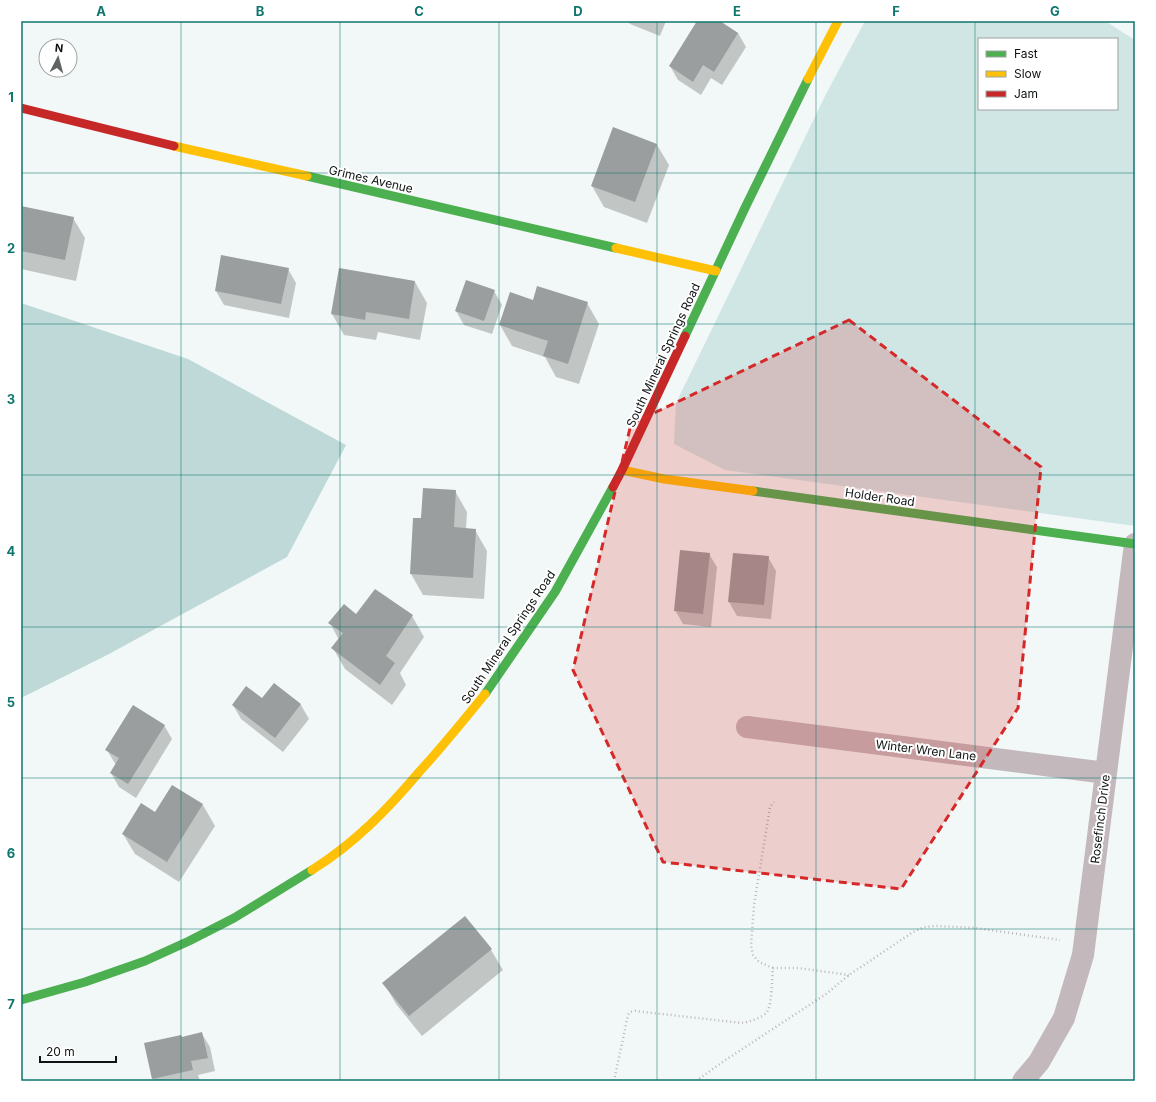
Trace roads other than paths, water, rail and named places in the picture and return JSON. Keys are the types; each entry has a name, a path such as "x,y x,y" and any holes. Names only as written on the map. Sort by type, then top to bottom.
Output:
{"street":[{"name":"South Mineral Springs Road","path":"21,1000 85,982 144,961 189,941 234,918 315,868 362,833 392,804 454,734 492,685 555,592 622,470 744,210 838,21"},
{"name":"Grimes Avenue","path":"21,108 166,144 716,271"},
{"name":"Holder Road","path":"622,470 680,481 1135,544"},
{"name":"Rosefinch Drive","path":"1023,1081 1039,1062 1064,1018 1083,954 1135,544"},
{"name":"Winter Wren Lane","path":"746,728 1106,773"}]}
